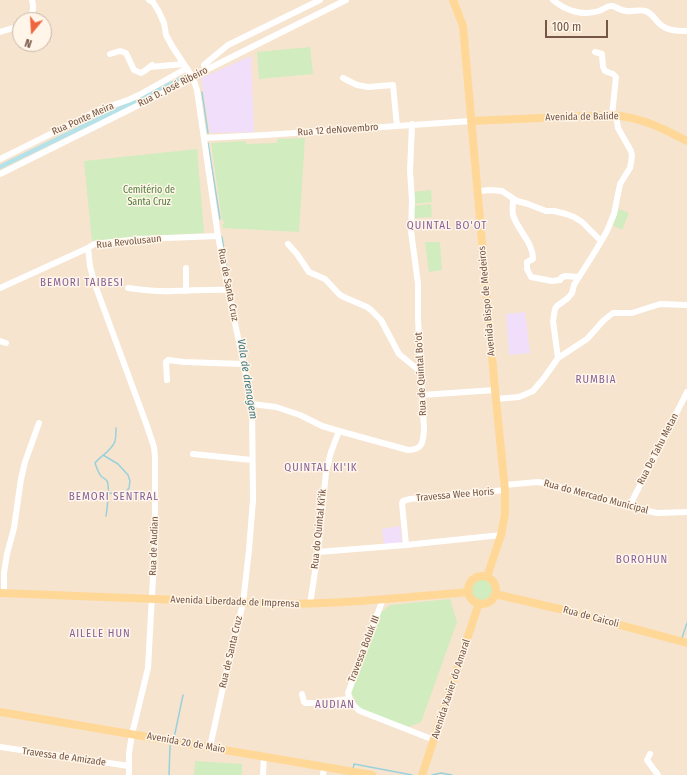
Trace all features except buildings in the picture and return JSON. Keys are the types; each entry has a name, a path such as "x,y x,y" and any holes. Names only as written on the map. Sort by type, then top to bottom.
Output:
{"main road":[{"name":"Avenida Bispo de Medeiros","path":"453,0 464,26 494,390 505,487 505,514 501,535 487,577"},
{"name":"Avenida de Balide","path":"471,121 614,115 645,121 687,141"},
{"path":"479,576 491,579 496,586 495,594 491,600 487,602 479,603 472,599 469,592 472,580 479,576"},
{"name":"Avenida Liberdade de Imprensa","path":"2,593 243,603 310,604 469,592"},
{"name":"Rua de Caicoli","path":"495,594 564,610 687,642"},
{"name":"Avenida Xavier do Amaral","path":"423,774 479,603"},
{"name":"Avenida 20 de Maio","path":"0,712 372,775"}],"street":[{"path":"32,0 32,12"},
{"path":"206,70 204,65 228,45 320,0"},
{"name":"Rua D. José Ribeiro","path":"0,174 346,0"},
{"path":"553,0 564,8 577,12 596,12 610,6 614,6 619,10 625,11 645,11 651,14 661,26 666,29 687,31"},
{"name":"Rua de Santa Cruz","path":"152,1 164,23 166,35 193,78 197,90 218,236 228,290 253,404 252,500 249,550 243,603 210,747"},
{"path":"0,32 12,28"},
{"path":"110,54 120,51 126,53 134,70 141,73 151,66 186,66"},
{"path":"558,358 553,321 554,312 557,306 572,293 579,276 610,225 614,214 620,184 630,168 632,156 631,151 618,128 614,115 616,77 606,71 603,66 602,54 595,52"},
{"name":"Rua Ponte Meira","path":"0,159 101,109 139,95 186,66"},
{"path":"343,78 357,85 368,87 393,85 397,126"},
{"name":"Rua 12 deNovembro","path":"204,138 471,121"},
{"name":"Rua de Quintal Bo'ot","path":"253,404 276,407 300,415 322,426 408,450 418,448 422,443 424,429 418,319 418,284 411,231 412,200 410,171 412,124"},
{"path":"480,191 502,192 516,201 546,211 554,211 574,217 582,222 601,241"},
{"path":"513,199 513,214 528,241 533,254 533,259 527,262 527,269 531,277 552,281 560,280 562,277 566,276 579,276"},
{"name":"Rua Revolusaun","path":"0,288 94,244 218,236"},
{"path":"288,244 309,272 325,279 340,295 371,310 380,320 399,354 421,372"},
{"name":"Rua de Audian","path":"88,248 94,282 154,447 156,486 155,525 148,668 132,734 129,753 129,775"},
{"path":"186,268 186,291"},
{"path":"128,288 151,291 210,289 228,290"},
{"path":"496,399 519,397 533,392 558,358 587,340 604,320 613,313 632,313 660,304 687,305"},
{"path":"167,380 166,362 168,360 244,364"},
{"path":"422,395 494,390"},
{"name":"Rua De Tahu Metan","path":"629,507 687,392"},
{"path":"2,593 7,554 14,528 21,479 25,462 39,423"},
{"name":"Rua do Quintal Ki'ik","path":"310,604 318,552 326,472 339,431"},
{"path":"193,454 252,460"},
{"name":"Rua do Mercado Municipal","path":"505,487 538,482 629,507 657,513 687,512"},
{"name":"Travessa Wee Horis","path":"406,545 403,500 505,487"},
{"path":"318,552 501,535"},
{"name":"Travessa Boluk III","path":"349,700 348,693 383,599"},
{"path":"302,694 305,703 316,704 349,700 354,707 360,711 434,740"},
{"name":"Travessa de Amizade","path":"0,747 129,766"},
{"path":"650,754 648,760 658,775"},
{"path":"263,775 264,756"},
{"path":"323,775 324,766"}],"shaded area":[{"path":"0,0 687,0 687,775 0,775"},
{"path":"251,56 254,132 210,133 201,78"},
{"path":"525,312 530,353 509,355 506,314"},
{"path":"400,526 402,543 384,545 382,529"}],"green space":[{"path":"310,47 313,74 259,79 257,52"},
{"path":"305,138 299,232 223,228 222,224 224,224 222,220 211,143 246,141 246,144 277,143 277,139"},
{"name":"Cemitério de Santa Cruz","path":"197,149 204,233 92,241 84,161"},
{"path":"431,190 432,202 413,204 412,192"},
{"path":"431,204 432,217 413,218 412,206"},
{"path":"619,209 629,213 622,230 612,225"},
{"path":"425,242 440,242 442,270 429,272"},
{"path":"482,578 490,581 493,589 490,597 482,600 474,597 471,589 474,581"},
{"path":"450,599 457,622 421,722 406,728 360,710 350,690 379,614 390,605"},
{"path":"195,761 242,764 242,775 194,775"}],"waterway":[{"path":"0,167 189,75"},
{"name":"Vala de drenagem","path":"202,92 208,133"},
{"name":"Vala de drenagem","path":"208,143 220,219"},
{"name":"Vala de drenagem","path":"222,237 228,275"},
{"path":"106,516 108,484 100,474 95,463 114,444 116,438 116,428"},
{"path":"103,455 118,464 128,475 130,481 129,488 125,493 121,495 109,493"},
{"path":"682,638 687,623"},
{"name":"Vala de drenagem","path":"174,738 183,695"},
{"name":"Vala de drenagem","path":"169,775 171,744"},
{"name":"Vala de drenagem","path":"353,769 354,764 412,775"},
{"name":"Vala de drenagem","path":"432,775 441,773 452,775"}],"district":[{"name":"QUINTAL BO'OT","path":"447,226"},
{"name":"BEMORI TAIBESI","path":"82,283"},
{"name":"RUMBIA","path":"596,380"},
{"name":"QUINTAL KI'IK","path":"321,468"},
{"name":"BEMORI SENTRAL","path":"114,497"},
{"name":"BOROHUN","path":"642,560"},
{"name":"AILELE HUN","path":"100,634"},
{"name":"AUDIAN","path":"335,705"}]}
